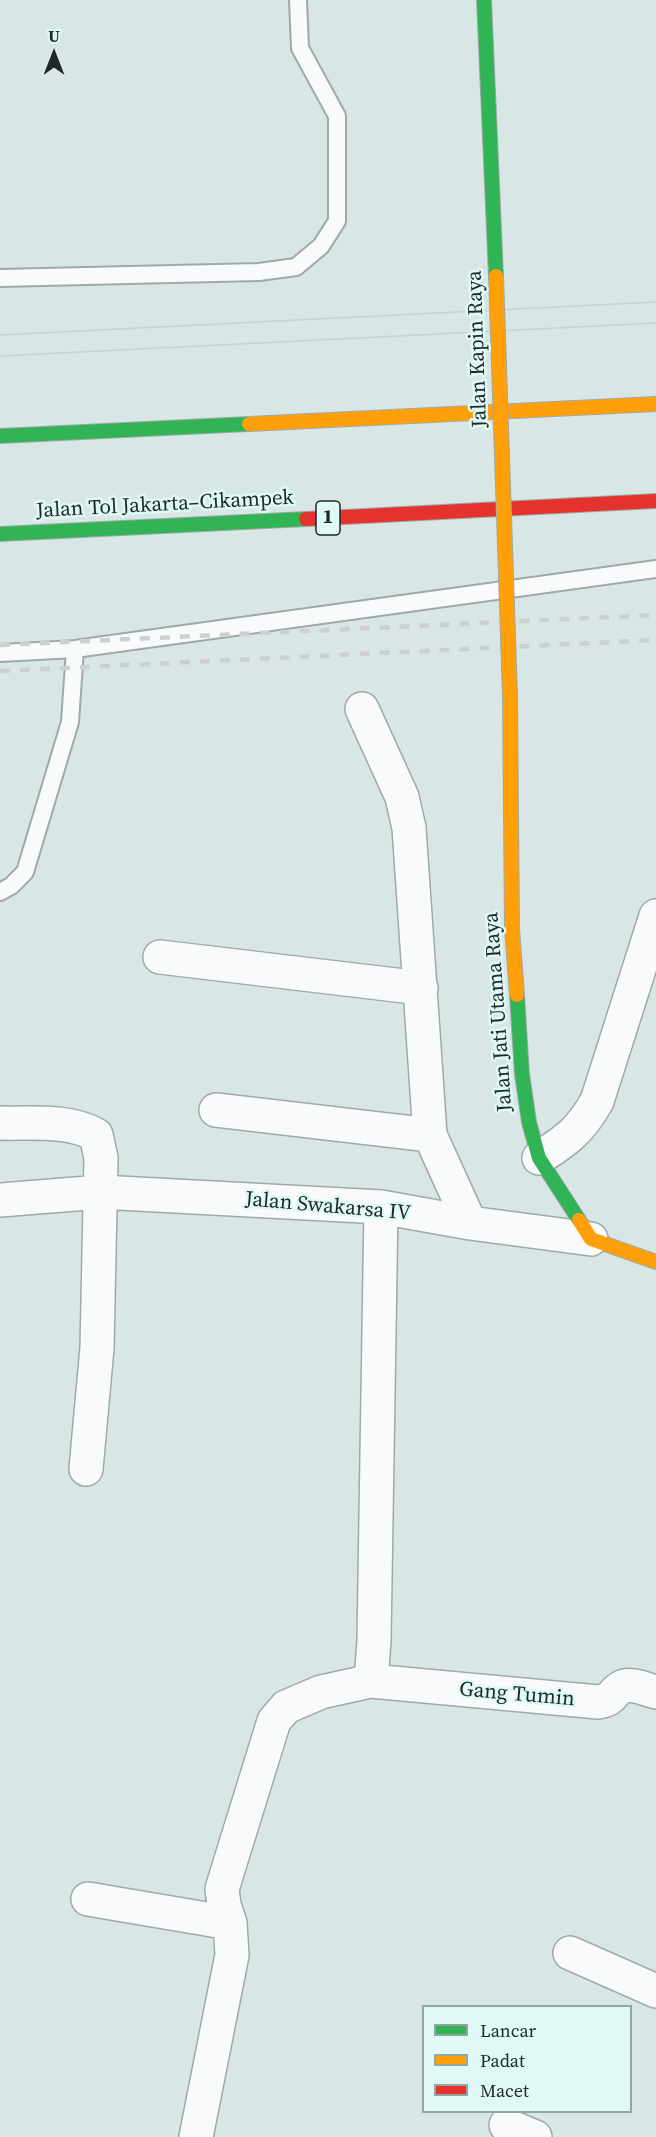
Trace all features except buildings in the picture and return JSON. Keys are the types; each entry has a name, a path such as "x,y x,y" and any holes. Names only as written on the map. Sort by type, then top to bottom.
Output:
{"main road":[{"name":"Jalan Kapin Raya","path":"484,0 510,696"},
{"path":"0,436 656,404"},
{"name":"Jalan Tol Jakarta–Cikampek","path":"0,534 656,501"},
{"name":"Jalan Jati Utama Raya","path":"510,696 512,929 522,1074 529,1122 539,1158 591,1239"},
{"path":"591,1239 656,1262"}],"street":[{"path":"362,709 402,797 409,828 430,1136 470,1223"},
{"path":"539,1158 570,1138 587,1119 597,1101 656,916"},
{"path":"160,957 420,988"},
{"path":"216,1110 430,1136"},
{"path":"0,1123 72,1125 86,1129 96,1136 100,1158 97,1348 86,1469"},
{"name":"Jalan Swakarsa IV","path":"0,1200 100,1192 381,1208 470,1223 591,1239"},
{"path":"196,2137 232,1955 230,1923 222,1889 274,1721 286,1707 321,1692 371,1681 374,1629 381,1208"},
{"name":"Gang Tumin","path":"371,1681 598,1702 610,1700 622,1687 630,1686 656,1692"},
{"path":"88,1899 230,1923"},
{"path":"570,1953 656,1991"},
{"path":"506,2125 536,2137"}],"lane":[{"path":"0,278 259,272 296,267 321,246 337,221 337,116 300,48 298,0"},
{"path":"0,653 75,649 656,569"},
{"path":"0,892 11,886 25,872 70,723 75,649"}],"tram line":[{"path":"0,335 656,302"},
{"path":"0,356 656,323"}],"railway":[{"path":"0,645 656,615"},
{"path":"0,671 656,640"}],"traffic: fast":[{"path":"484,0 496,276"},
{"path":"0,436 249,424"},
{"path":"0,534 306,519"},
{"path":"517,995 522,1074 529,1122 539,1158 579,1220"}],"traffic: slow":[{"path":"496,276 510,696"},
{"path":"249,424 656,404"},
{"path":"510,696 512,929 517,995"},
{"path":"579,1220 591,1239 656,1262"}],"traffic: jam":[{"path":"306,519 656,501"}]}
